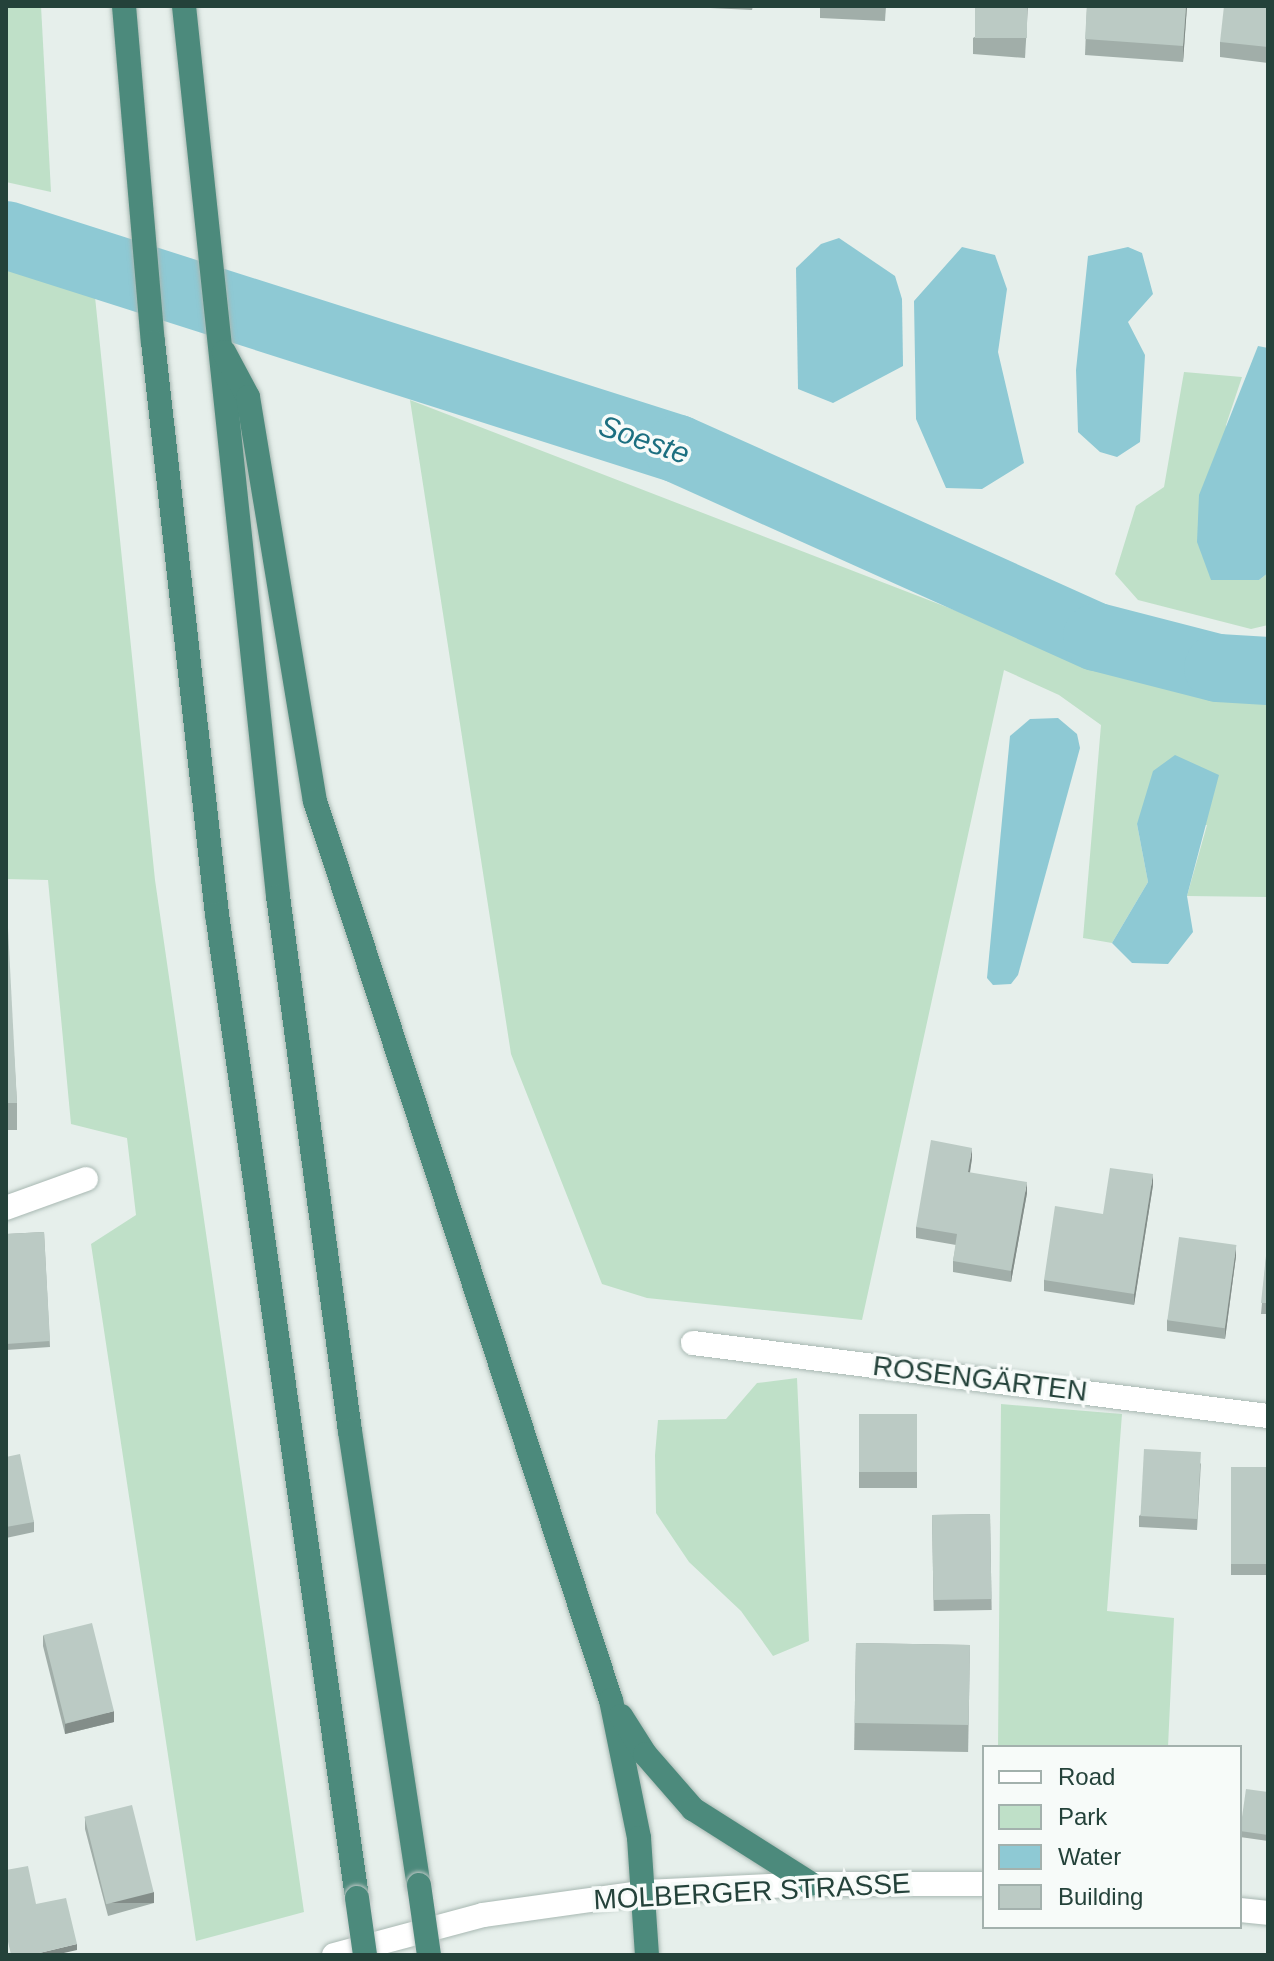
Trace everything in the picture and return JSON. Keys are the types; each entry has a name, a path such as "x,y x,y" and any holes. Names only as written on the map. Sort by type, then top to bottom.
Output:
{"highway":[{"path":"124,6 153,342 217,914 365,1955"},
{"path":"184,6 278,896 350,1431 429,1955"},
{"path":"217,339 248,397 315,801 611,1700 646,1892 647,1955"},
{"path":"611,1700 645,1754 693,1809 811,1884"}],"street":[{"path":"6,1208 86,1179"},
{"name":"ROSENGÄRTEN","path":"693,1343 1268,1416"},
{"name":"MOLBERGER STRASSE","path":"334,1955 483,1915 646,1892 811,1884 982,1884"},
{"path":"1242,1910 1268,1913"}],"green space":[{"path":"6,6 41,6 51,192 6,182"},
{"path":"6,265 94,287 155,880 304,1912 196,1941 91,1244 136,1215 127,1138 71,1124 48,880 6,879"},
{"path":"1184,372 1242,377 1226,425 1259,580 1268,573 1268,625 1251,629 1138,600 1115,574 1136,506 1164,487"},
{"path":"410,400 1014,633 1049,630 1255,685 1268,683 1268,897 1187,896 1207,825 1137,824 1148,882 1112,943 1083,938 1101,725 1059,695 1004,670 862,1320 647,1298 602,1284 511,1054"},
{"path":"797,1378 809,1641 773,1656 741,1611 689,1562 656,1513 658,1420 726,1419 757,1383"},
{"path":"1001,1404 1122,1414 1107,1611 1174,1618 1168,1745 998,1745"}],"water":[{"path":"839,238 895,276 902,299 903,366 833,403 798,389 796,268 821,244"},
{"path":"962,247 995,255 1007,289 998,352 1024,463 982,489 946,488 916,419 914,301"},
{"path":"1128,247 1142,253 1153,294 1128,322 1145,355 1140,442 1117,457 1100,452 1078,432 1076,370 1088,256"},
{"path":"1258,346 1268,348 1268,573 1259,580 1211,580 1197,542 1199,495"},
{"path":"1058,718 1077,734 1080,748 1018,975 1011,984 993,985 987,978 1010,736 1030,719"},
{"path":"1175,755 1219,775 1187,896 1193,932 1168,964 1132,963 1112,943 1148,882 1137,824 1153,771"}],"building":[{"path":"975,6 1027,6 1027,38 975,38"},
{"path":"1087,6 1186,6 1183,46 1085,39"},
{"path":"1224,6 1268,6 1268,47 1220,42"},
{"path":"8,928 17,1103 6,1103"},
{"path":"931,1140 972,1148 968,1172 1027,1182 1011,1271 953,1261 957,1234 916,1227"},
{"path":"1110,1168 1153,1174 1134,1294 1044,1280 1055,1206 1103,1214"},
{"path":"44,1232 50,1341 6,1344 6,1234"},
{"path":"1179,1237 1236,1245 1225,1328 1167,1320"},
{"path":"1268,1237 1268,1303 1261,1303"},
{"path":"859,1414 917,1414 917,1472 859,1472"},
{"path":"1144,1449 1201,1452 1197,1519 1140,1516"},
{"path":"20,1454 34,1522 6,1527 6,1457"},
{"path":"1231,1467 1268,1467 1268,1564 1231,1564"},
{"path":"990,1514 991,1599 933,1600 932,1515"},
{"path":"92,1623 114,1711 66,1723 43,1635"},
{"path":"856,1643 970,1645 969,1725 855,1723"},
{"path":"1246,1789 1268,1792 1268,1835 1242,1831"},
{"path":"132,1805 154,1892 106,1904 84,1817"},
{"path":"28,1866 36,1904 66,1898 77,1944 31,1955 11,1955 6,1933 6,1870"}],"waterway":[{"name":"Soeste","path":"6,235 678,449 1097,637 1218,668 1268,671"}]}
